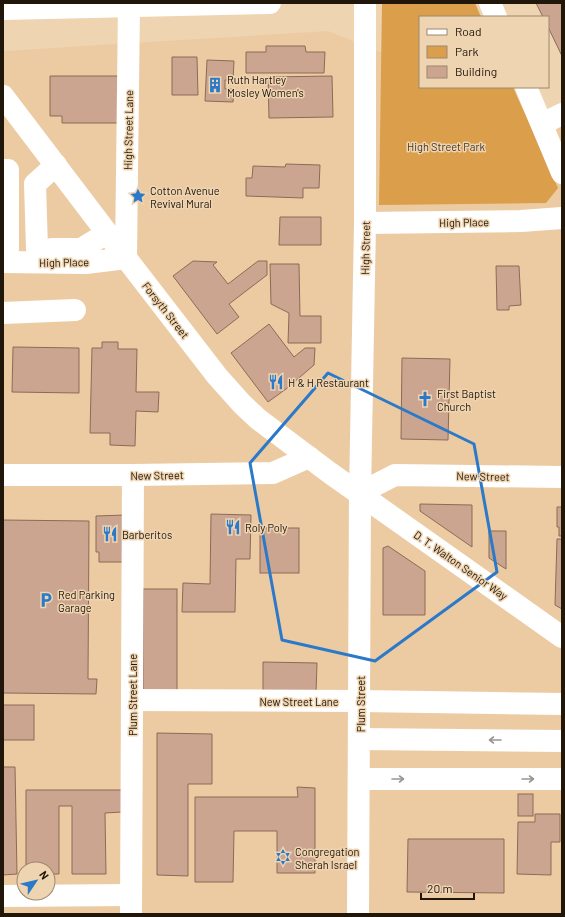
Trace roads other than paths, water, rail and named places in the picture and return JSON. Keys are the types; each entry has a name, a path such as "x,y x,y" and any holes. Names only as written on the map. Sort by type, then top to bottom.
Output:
{"street":[{"path":"3,9 270,3"},
{"name":"High Street","path":"360,493 365,223 365,3"},
{"path":"490,3 496,16"},
{"name":"High Street Lane","path":"126,258 129,5"},
{"path":"526,88 562,173"},
{"name":"Forsyth Street","path":"3,96 217,376 242,404 258,419 360,493"},
{"path":"542,124 562,114"},
{"path":"37,249 35,184 56,165"},
{"path":"3,170 8,170 5,254 37,249 81,249 107,233"},
{"name":"High Place","path":"365,223 521,221 562,218"},
{"name":"High Place","path":"5,254 86,263 126,258"},
{"path":"3,313 76,310"},
{"name":"New Street","path":"3,475 273,473 309,457"},
{"name":"Plum Street Lane","path":"131,905 133,475"},
{"name":"New Street","path":"360,493 395,475 562,477"},
{"name":"D. T. Walton Senior Way","path":"360,493 562,637"},
{"name":"Plum Street","path":"358,914 360,493"},
{"name":"New Street Lane","path":"132,700 562,704"},
{"path":"359,740 562,741"},
{"path":"359,779 562,779"},
{"path":"3,896 131,905"}],"place":[{"name":"Ruth Hartley Mosley Women's","path":"215,85"},
{"name":"Cotton Avenue Revival Mural","path":"138,196"},
{"name":"H & H Restaurant","path":"276,382"},
{"name":"First Baptist Church","path":"425,399"},
{"name":"Roly Poly","path":"233,527"},
{"name":"Barberitos","path":"110,534"},
{"name":"Red Parking Garage","path":"46,600"},
{"name":"Congregation Sherah Israel","path":"283,857"}],"park label":[{"name":"High Street Park","path":"446,146"}]}
